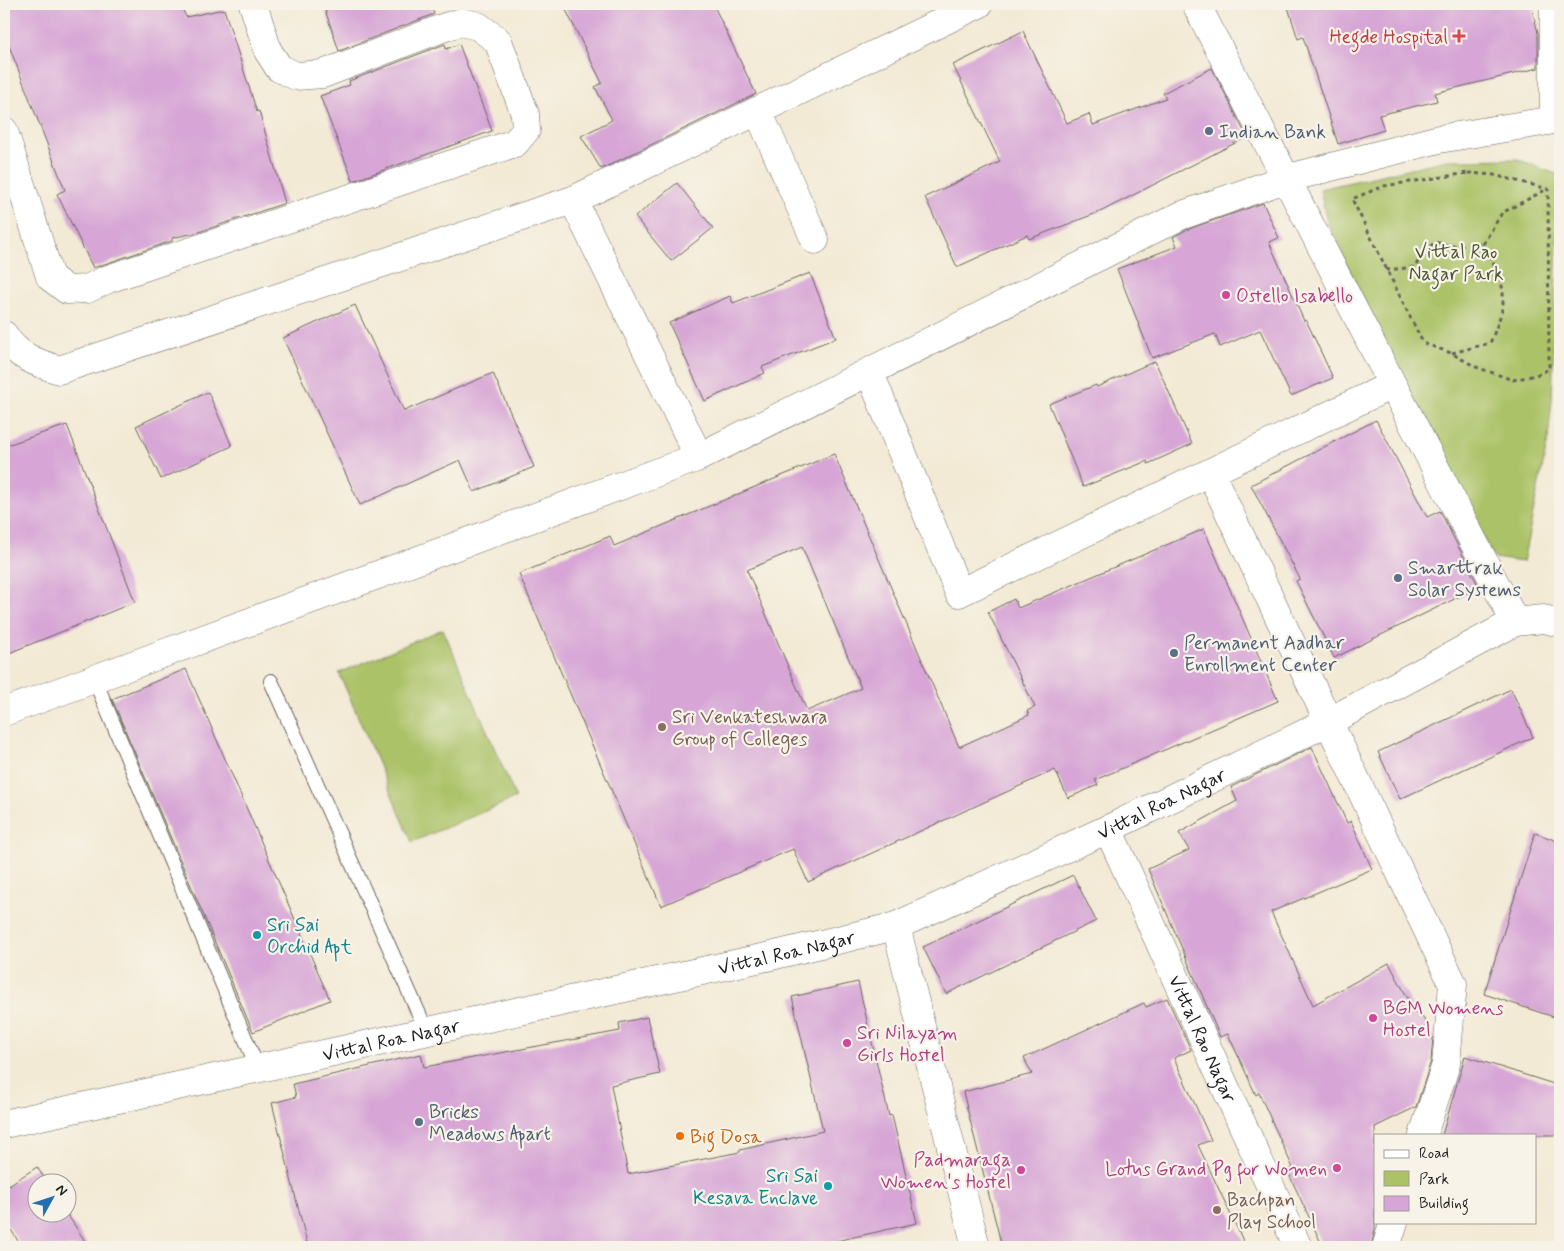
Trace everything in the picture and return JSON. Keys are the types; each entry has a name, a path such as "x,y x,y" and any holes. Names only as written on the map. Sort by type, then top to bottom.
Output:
{"street":[{"path":"4,131 50,276 67,290 87,289 117,276 515,143 526,130 524,114 498,41 478,26 461,22 323,74 296,76 279,68 268,51 253,4"},
{"path":"4,335 11,348 38,364 59,370 573,200 979,4"},
{"path":"1196,4 1515,622 1544,619 1560,623"},
{"path":"4,712 699,457 870,373 1180,216 1285,178 1439,139 1557,121 1554,4"},
{"path":"758,112 815,240"},
{"path":"573,200 699,457"},
{"path":"870,373 959,593 1211,474 1392,385"},
{"path":"1211,474 1453,984 1446,1064 1423,1134"},
{"name":"Vittal Roa Nagar","path":"4,1124 770,956 896,926 1108,829 1328,722 1515,622"},
{"name":"Vittal Rao Nagar","path":"1108,829 1298,1247"},
{"path":"896,926 973,1247"},
{"path":"1386,1247 1393,1224"}],"lane":[{"path":"94,678 258,1069"},
{"path":"271,681 427,1032"}],"path":[{"path":"1468,173 1494,175 1548,189 1549,369 1513,380 1476,367 1451,353 1423,342 1352,199 1384,186 1468,173"},
{"path":"1483,244 1502,213 1548,189"},
{"path":"1386,270 1416,267 1419,257 1435,242 1452,246 1483,244"},
{"path":"1451,353 1490,343 1500,322 1505,296 1498,271 1483,244"}],"green space":[{"name":"Vittal Rao Nagar Park","path":"1517,159 1559,175 1552,399 1548,440 1523,562 1494,558 1402,381 1327,222 1320,189 1447,160"},
{"path":"443,629 516,798 412,842 339,673"}],"building":[{"path":"4,4 180,4 186,17 224,9 257,112 259,111 285,203 199,232 172,238 172,241 93,268 57,194 65,190 4,33"},
{"path":"323,4 430,4 434,14 339,51"},
{"path":"563,4 713,4 756,94 601,169 581,136 612,120 595,87 602,83"},
{"path":"1287,4 1531,4 1538,33 1538,68 1435,93 1437,101 1379,115 1384,130 1338,144 1303,37 1298,39"},
{"path":"1023,31 1067,123 1089,114 1093,125 1166,98 1163,93 1212,68 1247,137 1102,211 1029,239 1027,235 957,267 925,197 1000,162 953,65"},
{"path":"445,44 446,49 459,44 492,131 353,181 320,96 350,85 349,81"},
{"path":"677,183 713,228 671,261 635,217"},
{"path":"1263,203 1279,238 1269,242 1304,321 1306,320 1333,378 1291,396 1260,330 1220,347 1215,334 1152,358 1117,269 1177,246 1173,237 1186,230"},
{"path":"810,273 836,338 762,367 765,373 705,401 669,323 730,296 733,303"},
{"path":"355,305 404,411 493,373 534,467 474,492 460,460 360,505 283,338"},
{"path":"1155,361 1192,444 1148,464 1147,461 1083,487 1049,404 1096,385 1097,387"},
{"path":"208,392 232,446 161,479 136,426"},
{"path":"1376,420 1427,517 1440,511 1479,587 1334,658 1296,581 1300,579 1251,485"},
{"path":"67,425 135,602 4,655 4,446"},
{"path":"834,454 959,747 1029,715 1027,711 1035,707 988,612 1014,599 1018,608 1204,529 1278,701 1095,780 1098,785 1068,798 1055,770 808,882 793,849 661,906 519,574 610,536 614,546","holes":["802,547 861,688 807,711 747,570"]},
{"path":"186,669 330,1000 253,1032 112,699"},
{"path":"1511,689 1533,737 1400,799 1378,752"},
{"path":"1312,747 1347,823 1351,821 1372,869 1271,912 1313,1005 1389,963 1416,1014 1420,1012 1433,1037 1431,1061 1416,1107 1375,1127 1375,1229 1371,1247 1323,1247 1287,1170 1293,1168 1259,1093 1256,1095 1228,1034 1220,1037 1148,869 1189,850 1179,833 1237,801 1231,787"},
{"path":"1535,833 1560,842 1560,1019 1484,994"},
{"path":"1073,875 1096,921 946,994 923,947"},
{"path":"858,982 889,1116 892,1115 917,1223 809,1247 308,1247 272,1103 296,1097 293,1084 421,1054 424,1067 620,1031 619,1023 647,1017 660,1074 611,1085 628,1174 740,1152 740,1150 823,1131 792,997"},
{"path":"1167,998 1191,1050 1174,1058 1211,1140 1198,1145 1246,1247 1002,1247 963,1092 1032,1074 1024,1058 1144,1003 1146,1007"},
{"path":"1465,1056 1560,1086 1560,1135 1442,1134"},
{"path":"37,1167 42,1174 28,1174 28,1224 74,1224 89,1247 22,1247 4,1219 4,1188"}],"place":[{"name":"Hegde Hospital","path":"1459,36"},
{"name":"Indian Bank","path":"1209,131"},
{"name":"Ostello Isabello","path":"1226,295"},
{"name":"Smarttrak Solar Systems","path":"1398,578"},
{"name":"Permanent Aadhar Enrollment Center","path":"1174,653"},
{"name":"Sri Venkateshwara Group of Colleges","path":"662,727"},
{"name":"Sri Sai Orchid Apt","path":"257,935"},
{"name":"BGM Womens Hostel","path":"1373,1018"},
{"name":"Sri Nilayam Girls Hostel","path":"847,1043"},
{"name":"Bricks Meadows Apart","path":"419,1122"},
{"name":"Big Dosa","path":"680,1136"},
{"name":"Lotus Grand Pg for Women","path":"1337,1168"},
{"name":"Padmaraga Women's Hostel","path":"1021,1170"},
{"name":"Sri Sai Kesava Enclave","path":"828,1186"},
{"name":"Bachpan Play School","path":"1217,1210"}]}
